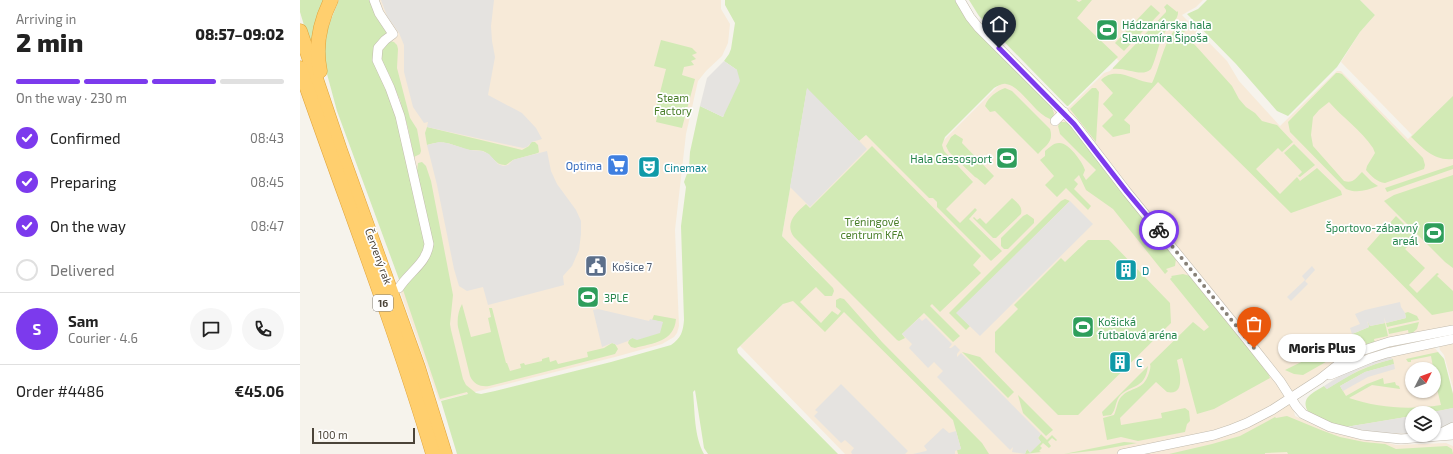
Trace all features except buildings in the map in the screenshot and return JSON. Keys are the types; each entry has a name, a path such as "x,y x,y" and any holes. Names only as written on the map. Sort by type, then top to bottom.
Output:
{"highway":[{"path":"331,0 318,40 318,61 332,112 335,152"},
{"name":"16","path":"300,31 335,152"},
{"name":"16","path":"300,68 335,152"},
{"path":"300,94 313,118 335,152"},
{"name":"Červený rak","path":"335,152 397,306 445,454"},
{"name":"Červený rak","path":"335,152 433,454"},
{"path":"397,306 399,288"}],"street":[{"path":"374,0 379,13 393,34 384,40 378,48 377,60 390,88 400,116 429,244 428,252 425,258 405,278 399,288"},
{"path":"960,0 978,27 1064,112 1280,381 1299,410 1308,417 1345,432 1405,439"},
{"path":"1055,121 1064,112"},
{"path":"1122,454 1220,433 1253,420 1291,398 1320,380 1339,364 1361,351 1389,342 1453,330"},
{"path":"1320,380 1371,358 1453,340"},
{"path":"1441,432 1453,427"},
{"path":"1441,436 1453,436"}],"shaded area":[{"path":"374,0 721,0 721,9 730,24 728,43 722,56 698,81 686,134 675,230 679,326 674,337 662,344 615,357 439,401 399,288 403,281 378,64 393,34"},
{"path":"381,0 494,0 491,26 495,57 488,95 522,113 536,128 542,139 532,142 527,147 523,148 427,127 428,122 424,123 413,107 404,72 404,45 399,33 387,16"},
{"path":"1057,0 1203,0 1196,7 1182,15 1227,61 1239,81 1280,126 1337,71 1341,71 1408,139 1412,135 1341,62 1360,32 1375,15 1360,0 1453,0 1453,388 1444,355 1440,350 1438,342 1354,364 1291,398 1295,416 1328,431 1396,445 1446,443 1453,446 1453,454 845,454 740,346 817,271 782,236 807,88 859,141 866,135 908,176 1017,67 1064,112 1104,73 1110,71 1119,61"},
{"path":"724,61 737,70 740,81 723,117 700,106 707,78"},
{"path":"807,88 867,149 810,207 790,187"},
{"path":"439,142 470,150 482,151 489,154 498,164 503,166 508,165 513,160 547,151 551,171 557,184 576,210 581,221 579,250 572,266 563,276 564,285 488,305 483,287 467,291 459,286 427,145"},
{"path":"1070,201 1093,224 980,336 956,313"},
{"path":"1312,266 1315,270 1305,281 1308,284 1291,301 1287,297 1305,280 1302,276"},
{"path":"1400,302 1406,318 1386,323 1384,317 1385,323 1370,326 1367,321 1369,327 1352,334 1350,328 1360,324 1355,314 1365,310"},
{"path":"598,309 649,321 650,319 663,322 660,333 637,340 632,338 617,345 612,343 602,347 593,310"},
{"path":"919,318 922,321 926,318 952,344 949,348 955,345 960,350 957,357 961,353 1041,434 1038,438 1041,442 1030,453 1027,449 1025,454 1012,452 1013,447 1010,450 937,377 943,371 934,362 928,368 909,348 912,344 902,334"},
{"path":"1433,346 1444,359 1453,394 1453,425 1441,429 1441,406 1405,406 1405,434 1394,434 1306,409 1307,398 1341,375 1368,361"},
{"path":"1389,356 1393,359 1359,370 1327,389 1324,386 1351,369"},
{"path":"1394,364 1395,369 1368,377 1343,391 1340,386 1365,372"},
{"path":"841,384 908,451 905,454 852,454 851,452 854,448 845,440 841,443 814,416 818,412 815,410"},
{"path":"1453,408 1453,425 1441,430 1441,410"},
{"path":"1405,417 1405,434 1379,433 1346,427"},
{"path":"943,428 949,433 956,431 961,449 955,451 955,454 913,454 926,451 927,450 924,446"}],"green space":[{"path":"300,0 326,0 314,40 310,45 300,12"},
{"path":"339,0 371,0 376,17 387,33 376,44 394,106 425,240 423,256 400,282 337,111 327,74 324,50 328,27"},
{"path":"725,0 957,0 963,14 1051,106 1054,113 1053,118 1050,119 1038,111 1017,89 1006,84 1002,84 994,88 945,137 942,145 944,151 973,182 946,209 960,223 975,208 977,210 969,219 1002,251 991,261 937,207 937,202 933,198 929,198 866,135 859,141 807,89 782,236 833,288 834,291 832,296 825,296 816,287 800,302 821,323 832,311 838,315 841,311 836,307 836,300 840,298 844,299 882,342 982,443 989,454 958,454 957,450 961,449 953,420 844,312 825,332 793,301 783,304 737,349 738,353 838,454 708,454 704,448 695,390 693,392 698,440 704,454 457,454 441,401 468,394 467,392 440,399 403,290 432,241 417,171 418,163 422,162 426,166 431,181 453,295 450,324 463,379 466,385 476,393 481,394 495,391 611,362 671,345 679,337 684,324 681,226 686,187 684,182 689,168 690,152 700,106 723,117 737,70 724,61 731,49 735,23 725,5"},
{"path":"969,0 1076,0 1079,2 1082,0 1092,0 1077,18 1118,57 1067,106 979,16"},
{"path":"1207,0 1360,0 1375,15 1360,32 1337,67 1288,116 1277,111 1236,64 1187,14 1198,9"},
{"path":"1167,4 1177,12 1178,11 1178,14 1163,36 1151,69 1143,73 1113,69 1166,12 1164,7"},
{"path":"1151,5 1160,13 1124,51 1115,43"},
{"path":"1183,24 1189,28 1184,32 1184,36 1195,45 1232,86 1239,99 1246,107 1255,113 1262,121 1277,125 1293,142 1282,152 1278,148 1256,169 1280,194 1297,177 1300,181 1317,168 1341,191 1342,195 1291,213 1158,82 1124,120 1130,125 1130,133 1113,137 1102,126 1113,115 1103,104 1113,93 1101,80 1113,74 1120,74 1152,83 1172,33 1177,27"},
{"name":"Steam Factory","path":"661,40 692,48 697,53 692,55 696,59 691,61 694,65 684,67 682,75 695,79 682,128 656,122 657,117 654,116 666,69 654,66"},
{"path":"390,41 397,45 397,68 410,118 417,129 421,151 420,154 414,157 400,100 389,74 382,63 380,51"},
{"path":"1336,73 1342,74 1423,158 1425,165 1424,169 1385,183 1374,178 1366,170 1375,153 1373,148 1363,135 1329,102 1313,117 1311,135 1313,146 1344,181 1352,181 1362,172 1378,186 1362,191 1346,189 1290,132 1288,122"},
{"path":"1005,88 1012,91 1050,129 1050,140 1038,154 995,111 990,112 985,106 993,95"},
{"path":"1092,88 1096,88 1099,92 1096,142 1070,109"},
{"path":"1453,96 1453,159 1446,159 1430,153 1411,137"},
{"path":"1061,122 1068,123 1176,259 1175,266 1166,269 1168,271 1165,274 1113,209 1086,190 1079,175 1074,180 1078,184 1074,189 1091,206 1088,210 1066,188 1057,197 1045,185 1054,176 1040,160 1045,156 1045,151 1057,143 1066,146 1078,157 1085,170 1083,175 1086,180 1096,170 1060,134 1058,126"},
{"path":"427,127 522,150 529,146 531,142 535,142 538,145 539,152 513,160 506,165 502,165 483,151 470,150 444,143 427,145 425,133"},
{"path":"955,134 963,139 962,143 994,176 985,185 949,152 946,146 951,137"},
{"path":"1294,144 1315,165 1300,177 1298,176 1302,172 1284,153"},
{"name":"Tréningové centrum KFA","path":"872,146 981,256 973,265 981,273 940,312 932,304 930,306 960,336 953,342 924,313 902,334 905,338 899,341 897,340 794,237 791,232 790,227 792,219 798,211 806,204 810,208"},
{"path":"1453,165 1453,169 1387,192 1385,188"},
{"name":"Športovo-zábavný areál","path":"1453,175 1453,268 1445,262 1384,201 1394,195"},
{"path":"1012,198 1018,203 1021,214 996,238 993,238 973,218 974,217 977,220 980,218 986,224"},
{"path":"1065,199 1070,201 957,313 970,326 966,330 949,313 1061,201"},
{"path":"1027,214 1034,219 1034,223 1008,249 1004,249 1001,246 1001,238 1023,216"},
{"path":"1396,216 1417,237 1405,249 1425,268 1409,285 1417,293 1437,273 1439,274 1437,276 1453,291 1453,311 1432,315 1367,249"},
{"name":"Košická futbalová aréna","path":"1088,240 1109,240 1170,303 1171,323 1078,415 1058,415 995,352 995,332 1018,309 1014,305 1061,258 1065,262"},
{"path":"1183,274 1190,276 1268,373 1270,378 1214,409 1197,414 1182,358 1177,360 1180,381 1177,390 1167,392 1156,382 1120,418 1121,425 1162,418 1161,413 1185,408 1189,411 1190,421 1187,424 1185,432 1138,441 1121,437 1107,440 1103,418 1114,415 1121,397 1144,383 1149,373 1150,364 1193,322 1204,331 1209,327 1170,279 1172,277 1171,276"},
{"path":"462,304 471,337 491,332 488,318 491,317 489,308 492,308 506,363 510,371 521,368 520,364 524,363 525,365 542,361 542,359 549,357 550,362 556,360 558,364 588,357 587,352 604,348 612,343 615,344 618,349 615,354 489,386 481,386 474,382 470,376 458,327 458,316"},
{"path":"1408,312 1417,316 1419,320 1387,327 1386,323 1406,318 1405,313"},
{"path":"654,315 676,319 671,333 667,337 655,343 635,348 631,347 628,343 629,340 636,338 663,322 652,320"},
{"path":"1368,321 1370,326 1385,323 1388,336 1374,339 1375,344 1367,346 1365,341 1355,345 1350,335 1369,327"},
{"path":"1419,322 1417,329 1409,336 1408,330 1389,334 1388,329"},
{"path":"1338,344 1345,351 1303,375 1294,374 1285,370"},
{"path":"962,352 980,357 1014,392 1008,398"},
{"path":"1438,352 1444,359 1453,394 1453,408 1441,410 1441,406 1435,406 1441,405 1439,398 1441,398 1441,362 1432,362 1431,356 1411,360 1411,362 1408,362 1406,359"},
{"path":"1393,359 1394,364 1365,372 1340,386 1346,396 1367,384 1383,378 1384,384 1395,382 1400,389 1372,385 1349,398 1372,404 1405,408 1405,417 1346,427 1336,425 1309,413 1306,408 1306,400 1309,396 1324,386 1327,389 1358,371"},
{"path":"1148,366 1144,380 1127,390 1119,397 1111,415 1103,416 1102,412"},
{"path":"1018,395 1053,430 1046,436 1023,413"},
{"path":"1287,416 1340,437 1364,442 1385,444 1396,449 1447,446 1452,449 1453,454 1288,454 1287,452 1265,454 1169,454 1240,436 1275,417"},
{"path":"1041,434 1047,440 1052,435 1057,440 1056,441 1052,438 1048,442 1051,446 1049,448 1043,443 1040,446 1042,448 1039,451 1041,452 1025,454 1027,449 1030,452 1041,442 1038,438"},
{"path":"1124,442 1137,443 1100,450 1064,454"}],"way so far":[{"path":"1159,230 1254,348"}],"place":[{"name":"Hádzanárska hala Slavomíra Šipoša","path":"1107,30"},
{"name":"Hala Cassosport","path":"1007,158"},
{"name":"Optima","path":"618,165"},
{"name":"Cinemax","path":"649,167"},
{"name":"Športovo-zábavný areál","path":"1434,233"},
{"name":"Košice 7","path":"596,266"},
{"name":"D","path":"1126,270"},
{"name":"3PLE","path":"588,297"},
{"name":"Košická futbalová aréna","path":"1083,327"},
{"name":"Moris Plus","path":"1254,348"},
{"name":"C","path":"1120,362"}],"route":[{"path":"999,48 1064,112 1159,230"}]}
